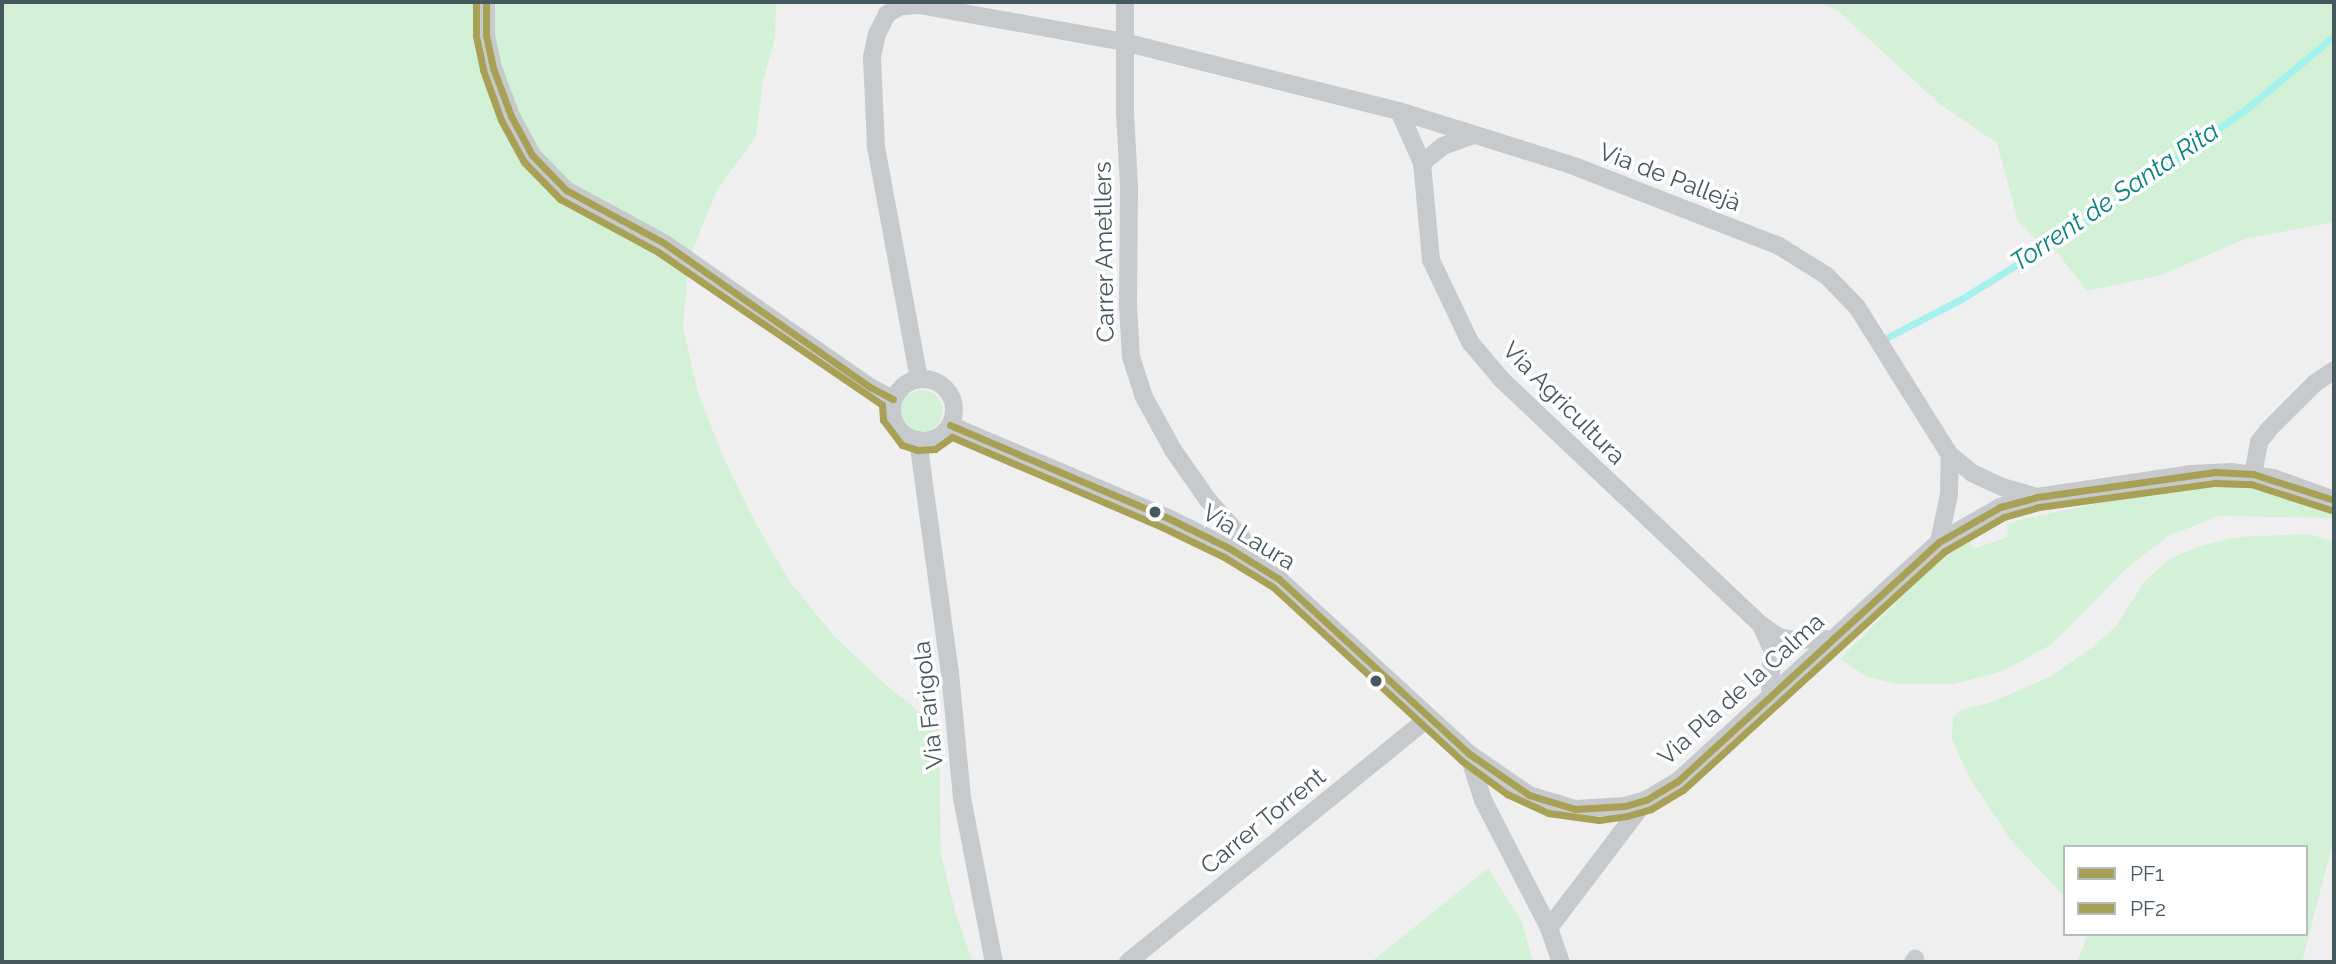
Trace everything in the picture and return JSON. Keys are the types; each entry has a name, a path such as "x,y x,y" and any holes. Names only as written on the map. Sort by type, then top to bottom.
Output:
{"street":[{"path":"486,2 486,35 493,68 511,116 532,155 566,190 685,256 870,387 893,399"},
{"name":"Carrer Ametllers","path":"1125,2 1131,357 1144,397 1173,450 1208,500 1279,579"},
{"name":"Via de Pallejà","path":"919,379 876,146 872,57 877,34 887,14 901,6 919,5 1124,42 1399,111 1471,136 1574,166 1768,241 1803,259 1827,276 1857,307 1950,455 1972,473 1992,482 2037,497 2190,474 2253,474 2334,500"},
{"name":"Via Agricultura","path":"1399,111 1422,163 1431,260 1470,342 1520,398 1761,625 1779,636 1793,640 1833,639"},
{"path":"1422,163 1443,146 1471,136"},
{"path":"2253,474 2259,442 2269,429 2315,383 2334,370"},
{"path":"919,379 937,382 947,389 954,406 950,425 933,439 918,440 906,436 896,425 891,408 893,399 904,385 919,379"},
{"name":"Via Laura","path":"950,425 1166,517 1228,548 1279,579 1468,753 1512,785"},
{"name":"Via Farigola","path":"918,440 948,660 962,798 994,962"},
{"path":"1938,542 1950,494 1950,455"},
{"name":"Via Pla de la Calma","path":"1512,785 1551,803 1575,809 1599,810 1646,800 1678,781 1938,542 2000,507 2037,497"},
{"name":"Via Agricultura","path":"1761,625 1772,650 1770,697"},
{"name":"Carrer Torrent","path":"1128,962 1429,717"},
{"path":"1468,753 1483,800 1549,928 1561,962"},
{"path":"1549,928 1646,800"}],"green space":[{"path":"2,2 776,2 775,38 763,82 756,136 716,192 689,259 683,327 698,393 724,459 755,522 790,582 834,636 885,684 939,728 941,855 956,915 973,962 2,962"},
{"path":"1818,2 2334,2 2334,222 2245,239 2162,275 2087,291 2056,251 2041,244 2018,221 1997,143 1940,104 1838,11"},
{"path":"922,390 937,396 943,411 937,426 922,432 907,426 901,411 907,396"},
{"path":"2216,485 2256,489 2334,514 2334,518 2219,516 2168,536 2128,567 2052,644 2003,671 1954,684 1899,684 1867,677 1840,659 1940,558 1969,539 1973,549 2008,537 2007,524 2027,518 2165,490"},
{"path":"2307,534 2334,541 2334,838 2302,962 2077,962 2087,936 2308,936 2308,845 2063,845 2063,895 2011,840 1970,779 1952,739 1953,717 1961,710 1989,703 2048,678 2093,647 2116,626 2145,581 2169,559 2197,547 2237,537"},
{"path":"1488,868 1522,922 1533,962 1371,962"}],"waterway":[{"name":"Torrent de Santa Rita","path":"1884,339 1963,298 2095,216 2246,109 2334,36"}],"transit line":[{"name":"PF2","path":"476,2 476,36 483,70 501,120 524,162 560,199 658,252 882,405 883,420 902,445 917,450 935,449 952,437 1162,527 1224,557 1273,587 1462,761 1507,794 1548,813 1599,820 1627,816 1651,809 1683,790 1945,551 2004,517 2039,507 2215,483 2251,484 2331,510"},
{"name":"PF1","path":"486,2 486,35 493,68 511,116 532,155 566,190 664,243 870,387 893,399"},
{"name":"PF1","path":"950,425 1166,517 1229,548 1279,579 1468,753 1529,795 1575,809 1625,806 1646,800 1678,781 1939,542 2000,507 2037,497 2215,472 2253,474 2334,500"}]}
